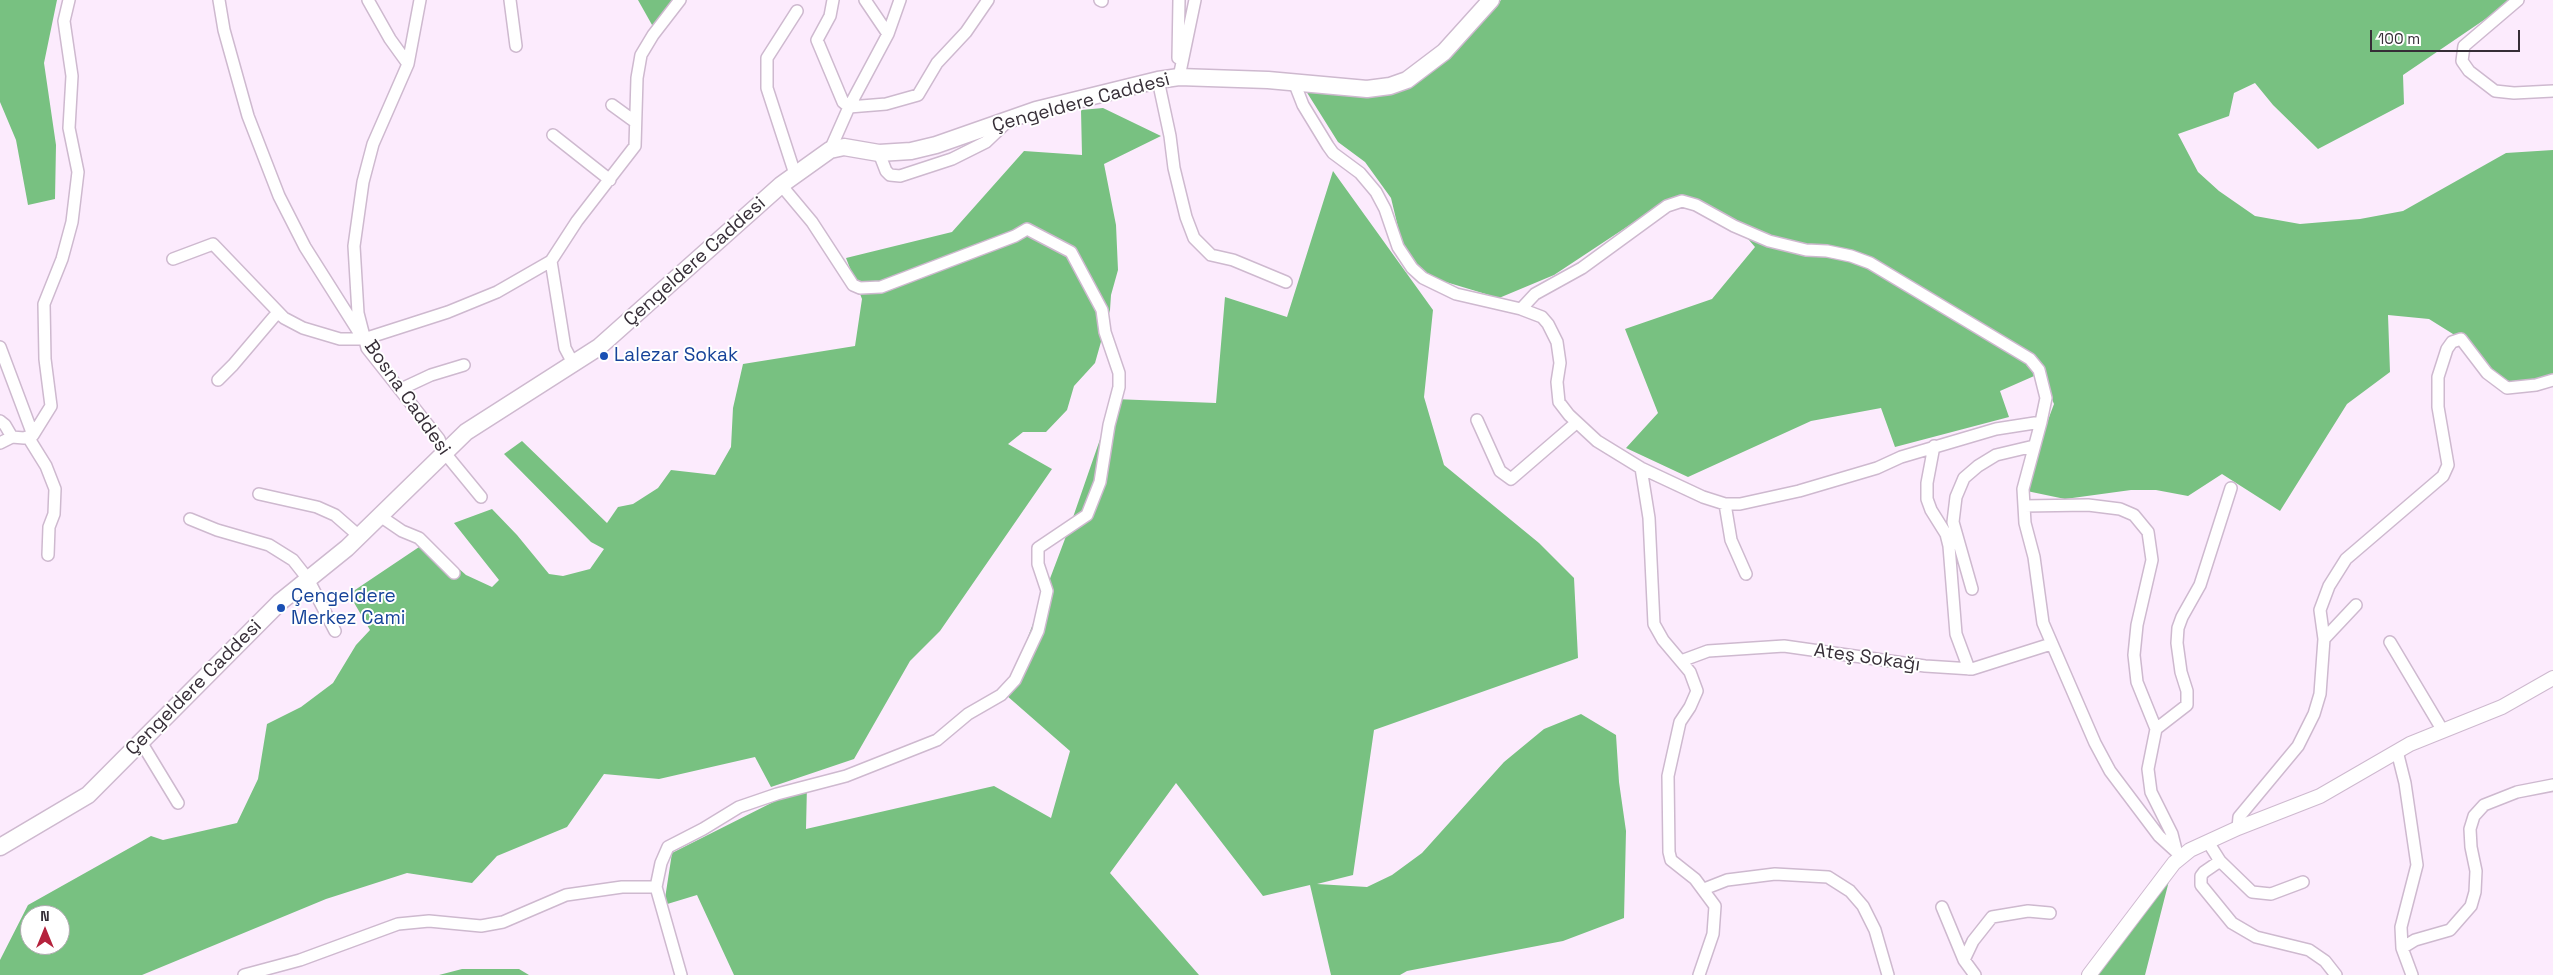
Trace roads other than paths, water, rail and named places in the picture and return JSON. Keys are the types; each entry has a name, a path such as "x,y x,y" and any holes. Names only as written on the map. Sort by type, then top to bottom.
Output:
{"main road":[{"name":"Çengeldere Caddesi","path":"0,847 88,795 280,602 359,536 444,452 485,420 600,347 781,185 830,150 844,147 879,153 910,151 936,145 1012,118 1158,80 1179,77 1294,82 1367,89 1390,86 1407,80 1444,52 1491,0"}],"street":[{"path":"30,436 51,406 46,359 44,304 62,259 72,222 78,172 69,128 72,76 64,21 69,0"},
{"path":"219,0 224,30 248,116 279,196 305,247 341,307 364,339"},
{"path":"368,0 408,64"},
{"name":"Bosna Caddesi","path":"420,0 408,64 373,144 363,182 356,228 354,267 358,313 367,348 439,439 444,452 481,497"},
{"path":"510,0 516,46"},
{"path":"173,259 213,244 278,312 303,328 340,338 364,339 448,312 497,292 551,261 577,221 635,146 637,131 634,122 637,78 641,55 653,35 680,0"},
{"path":"833,0 830,16 817,40 843,102 849,108"},
{"path":"866,0 888,34"},
{"path":"830,150 849,108 888,34 900,0"},
{"path":"849,108 886,104 918,95 937,63 966,32 988,0"},
{"path":"1179,0 1177,43 1179,77"},
{"path":"1179,77 1195,0"},
{"path":"2518,0 2464,46 2462,61 2469,71 2495,91 2514,94 2553,91"},
{"path":"795,174 767,88 767,58 774,44 797,11"},
{"path":"1158,80 1180,193 1194,238 1211,255 1233,260 1286,282"},
{"path":"1294,82 1302,105 1333,153 1360,173 1376,192 1385,209 1398,247 1412,268 1423,278 1456,294 1521,309 1542,317 1554,333 1560,363 1557,382 1559,402 1576,423 1597,441 1640,468 1703,497 1725,504 1740,504 1799,491 1876,468 1934,446 1996,429 2041,422"},
{"path":"612,105 634,122"},
{"path":"879,153 886,171 890,175 900,176 952,159 986,142 1012,118"},
{"path":"553,135 610,180"},
{"path":"681,975 656,887 661,863 668,847 703,830 740,807 777,794 846,776 937,740 968,714 1001,695 1015,680 1038,631 1047,591 1038,564 1038,548 1086,515 1100,482 1109,425 1119,387 1119,373 1105,332 1102,310 1071,252 1027,229 1015,236 881,287 860,288 853,285 812,222 781,185"},
{"path":"1521,309 1535,294 1582,268 1667,206 1682,201 1690,202 1734,226 1769,242 1806,250 1843,254 1870,264 2030,359 2039,370 2044,383 2046,398 2023,489 2024,506 2043,623 2110,771 2159,836 2178,853"},
{"path":"551,261 564,348 574,365"},
{"path":"218,380 234,365 278,312"},
{"path":"2238,828 2240,817 2298,746 2314,714 2320,694 2324,639 2320,610 2329,586 2346,559 2443,476 2448,465 2438,407 2438,377 2447,349 2452,342 2461,339 2487,373 2507,388 2536,385 2553,380"},
{"path":"0,347 30,436 46,466 55,489 54,514 49,527 48,555"},
{"path":"401,390 431,375 464,364"},
{"path":"1477,420 1500,471 1511,479 1576,423"},
{"path":"0,421 5,425 12,437"},
{"path":"0,443 12,437 30,436"},
{"path":"1934,446 1927,483 1927,499 1946,534 1949,546 1956,634 1969,669"},
{"path":"1972,589 1953,522 1958,491 1964,478 1978,466 1996,455 2034,446"},
{"path":"1640,468 1649,518 1654,624 1690,672 1697,691 1680,722 1668,776 1668,852 1671,860 1704,889 1715,906 1716,921 1707,958 1699,975"},
{"path":"2156,729 2187,706 2187,692 2181,672 2177,643 2178,628 2182,616 2200,585 2231,488"},
{"path":"259,494 317,507 335,515 359,536"},
{"path":"1725,504 1732,540 1746,574"},
{"path":"2024,506 2088,505 2120,508 2134,515 2148,532 2152,560 2137,625 2134,655 2137,682 2156,729 2150,756 2149,780 2155,805 2172,834 2178,853"},
{"path":"380,516 402,531 419,538 454,573"},
{"path":"190,520 269,545 293,560 308,579 336,630"},
{"path":"2324,639 2356,605"},
{"path":"2390,642 2443,731"},
{"name":"Ateş Sokağı","path":"1681,661 1708,651 1784,646 1925,666 1969,669 2012,658 2051,644"},
{"path":"2089,975 2178,853 2320,796 2396,751 2502,707 2553,678"},
{"path":"141,742 178,803"},
{"path":"2396,751 2405,783 2417,865 2401,927 2402,948 2412,975"},
{"path":"2402,948 2415,940 2450,930 2471,906 2475,892 2476,871 2471,847 2470,829 2474,816 2484,805 2517,792 2553,785"},
{"path":"2208,842 2220,861 2239,882 2258,894 2271,894 2304,882"},
{"path":"2220,861 2204,872 2201,876 2201,885 2232,923 2256,937 2309,950 2325,962 2336,975"},
{"path":"1704,889 1727,880 1775,874 1828,877 1850,891 1863,906 1875,930 1888,975"},
{"path":"244,975 300,960 398,924 429,920 481,926 503,922 566,894 622,887 656,887"},
{"path":"1942,907 1964,960 1975,975"},
{"path":"1964,960 1973,941 1992,917 2028,910 2050,912"}],"place":[{"name":"Lalezar Sokak","path":"604,356"},
{"name":"Çengeldere Merkez Cami","path":"281,608"}]}
